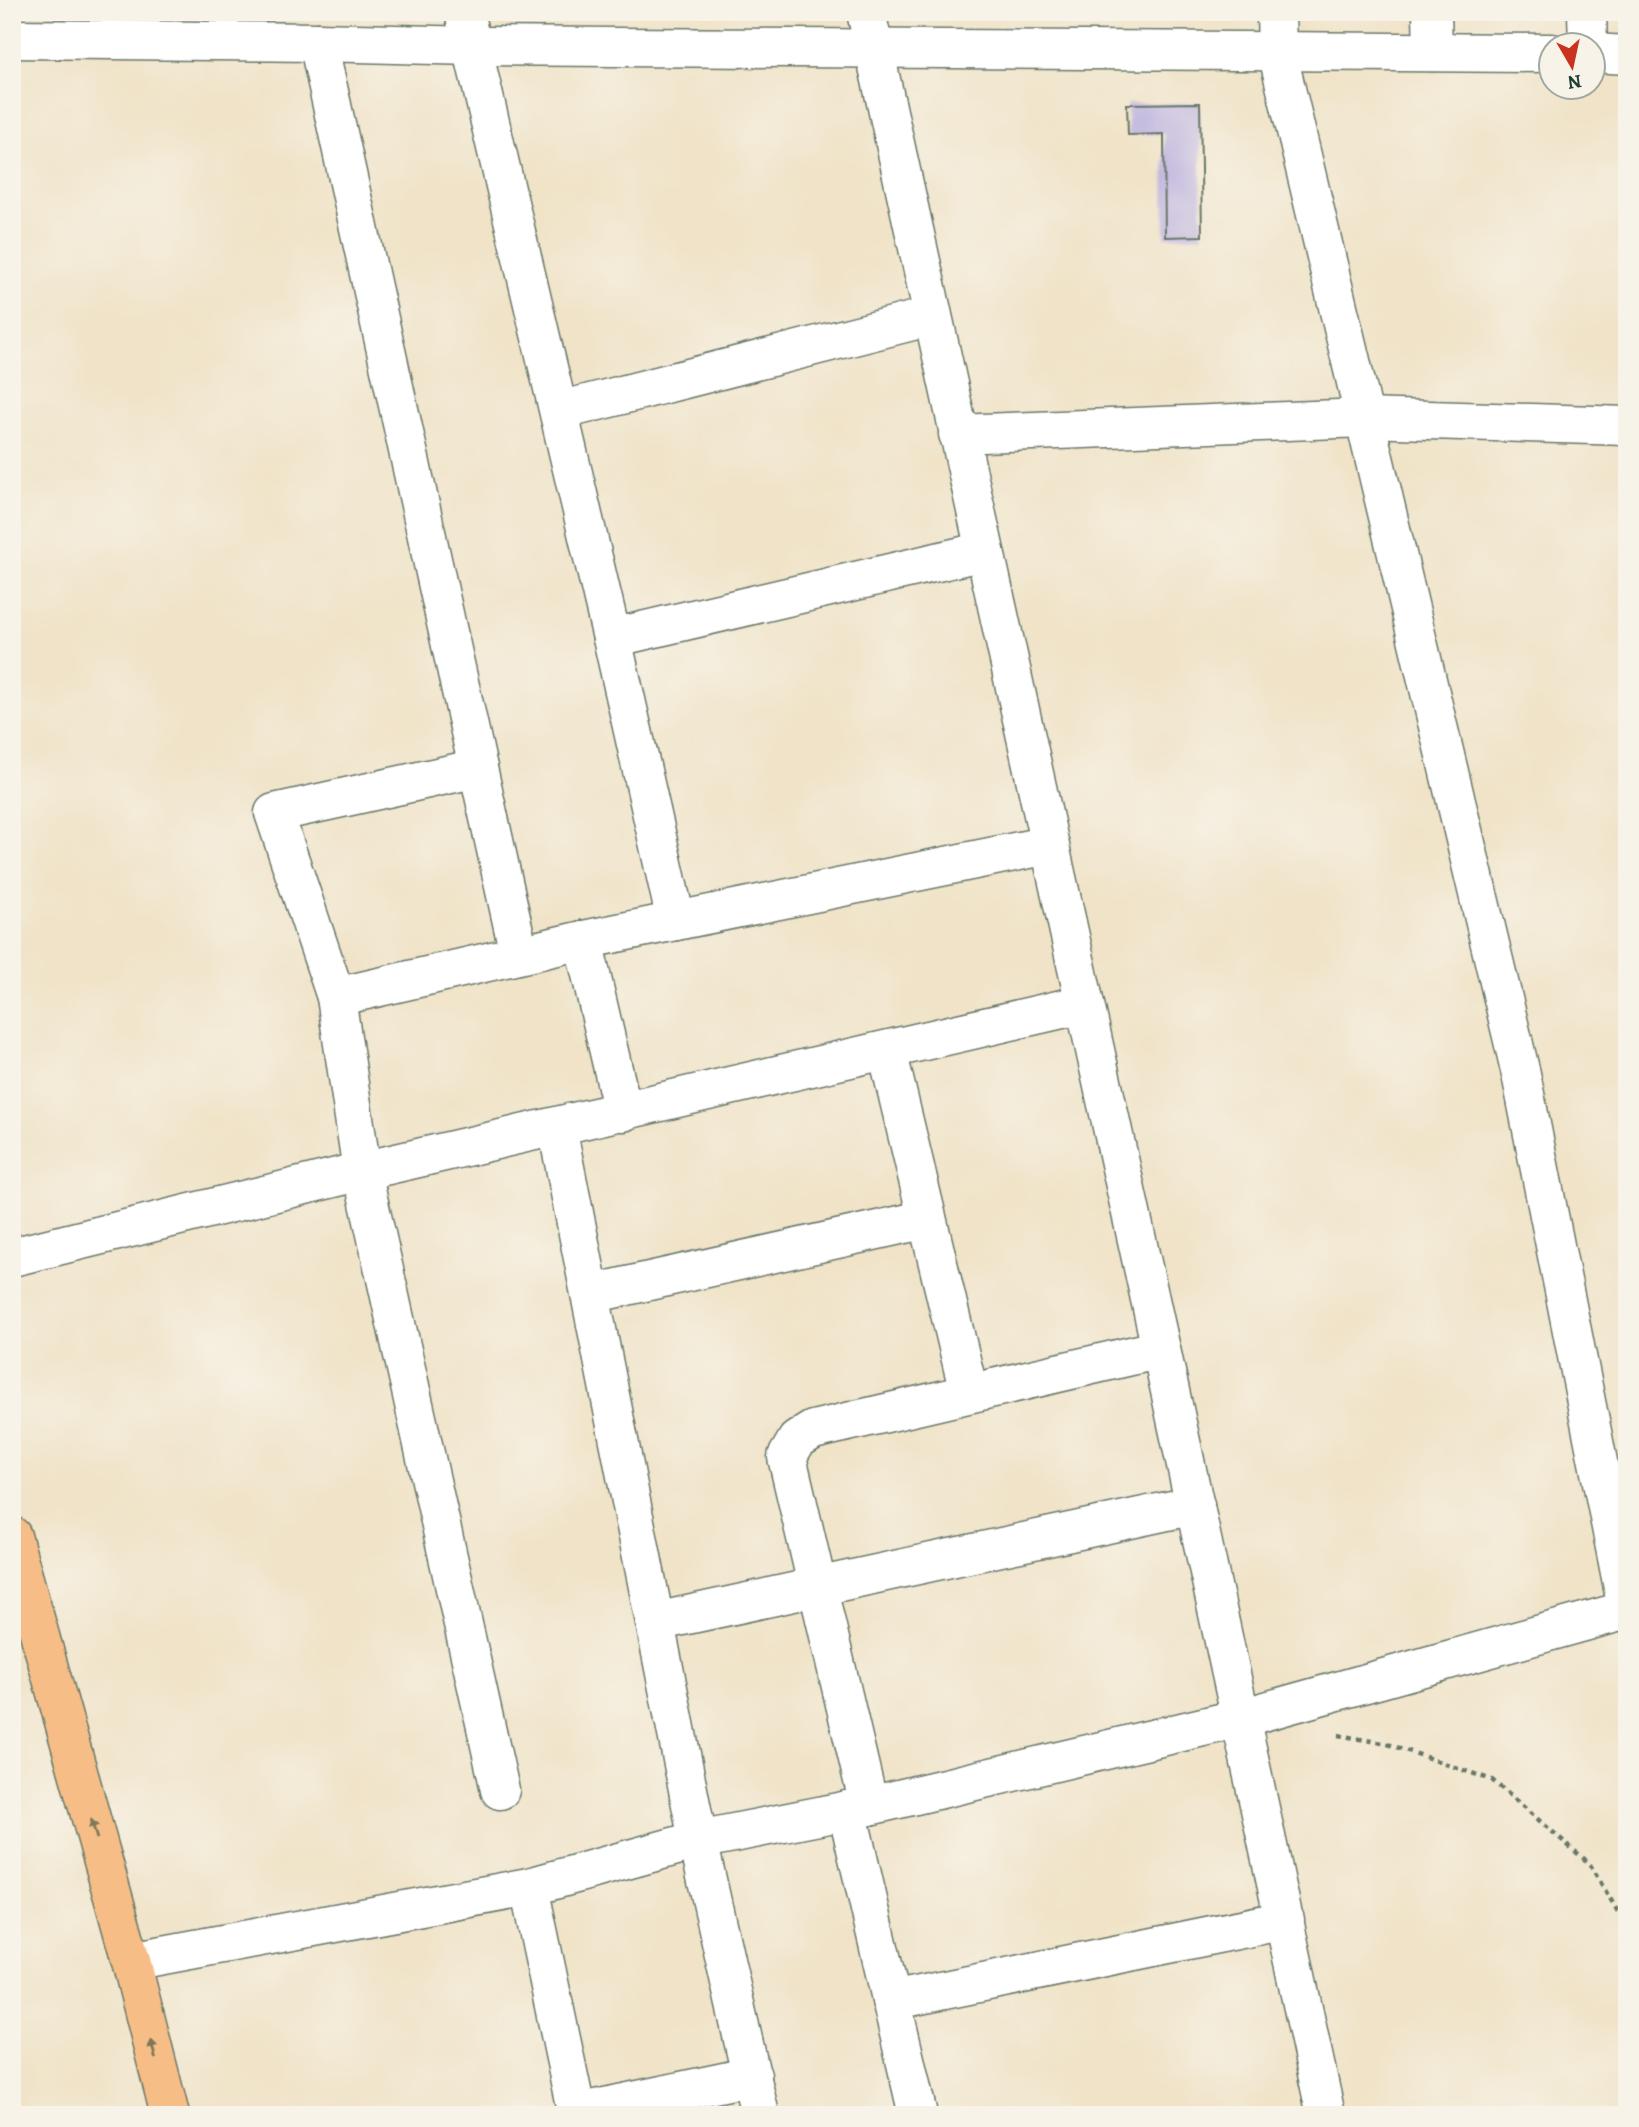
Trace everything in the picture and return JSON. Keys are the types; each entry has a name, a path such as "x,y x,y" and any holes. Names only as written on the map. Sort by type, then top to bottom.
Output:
{"highway":[{"path":"12,1536 131,1961 170,2115"}],"street":[{"path":"131,1961 529,1887 698,1840 858,1808 1241,1718 1627,1609 1521,1074 1276,51 1276,12"},
{"path":"1432,12 1433,52"},
{"path":"1587,12 1588,32"},
{"path":"12,39 318,42 469,29 869,30 1276,51 1538,53"},
{"path":"469,29 676,921"},
{"path":"869,30 1161,1349 1326,2115"},
{"path":"318,42 519,954"},
{"path":"1608,54 1627,55"},
{"path":"559,411 932,316"},
{"path":"958,433 1364,418 1627,426"},
{"path":"612,638 984,551"},
{"path":"478,768 274,813 336,997 362,1171 500,1790"},
{"path":"336,997 583,940 1049,845"},
{"path":"583,940 623,1112"},
{"path":"12,1257 362,1171 1084,1004"},
{"path":"887,1050 969,1394"},
{"path":"557,1127 698,1840 760,2115"},
{"path":"591,1294 927,1219"},
{"path":"918,2115 891,2001 818,1586 787,1457 797,1440 813,1430 1161,1349"},
{"path":"655,1622 1195,1505"},
{"path":"529,1887 576,2114 752,2076"},
{"path":"891,2001 1285,1920"}],"path":[{"path":"1335,1735 1388,1744 1492,1780 1589,1863 1627,1927"}],"building":[{"path":"1200,103 1202,236 1165,237 1164,134 1128,135 1127,104"}]}
